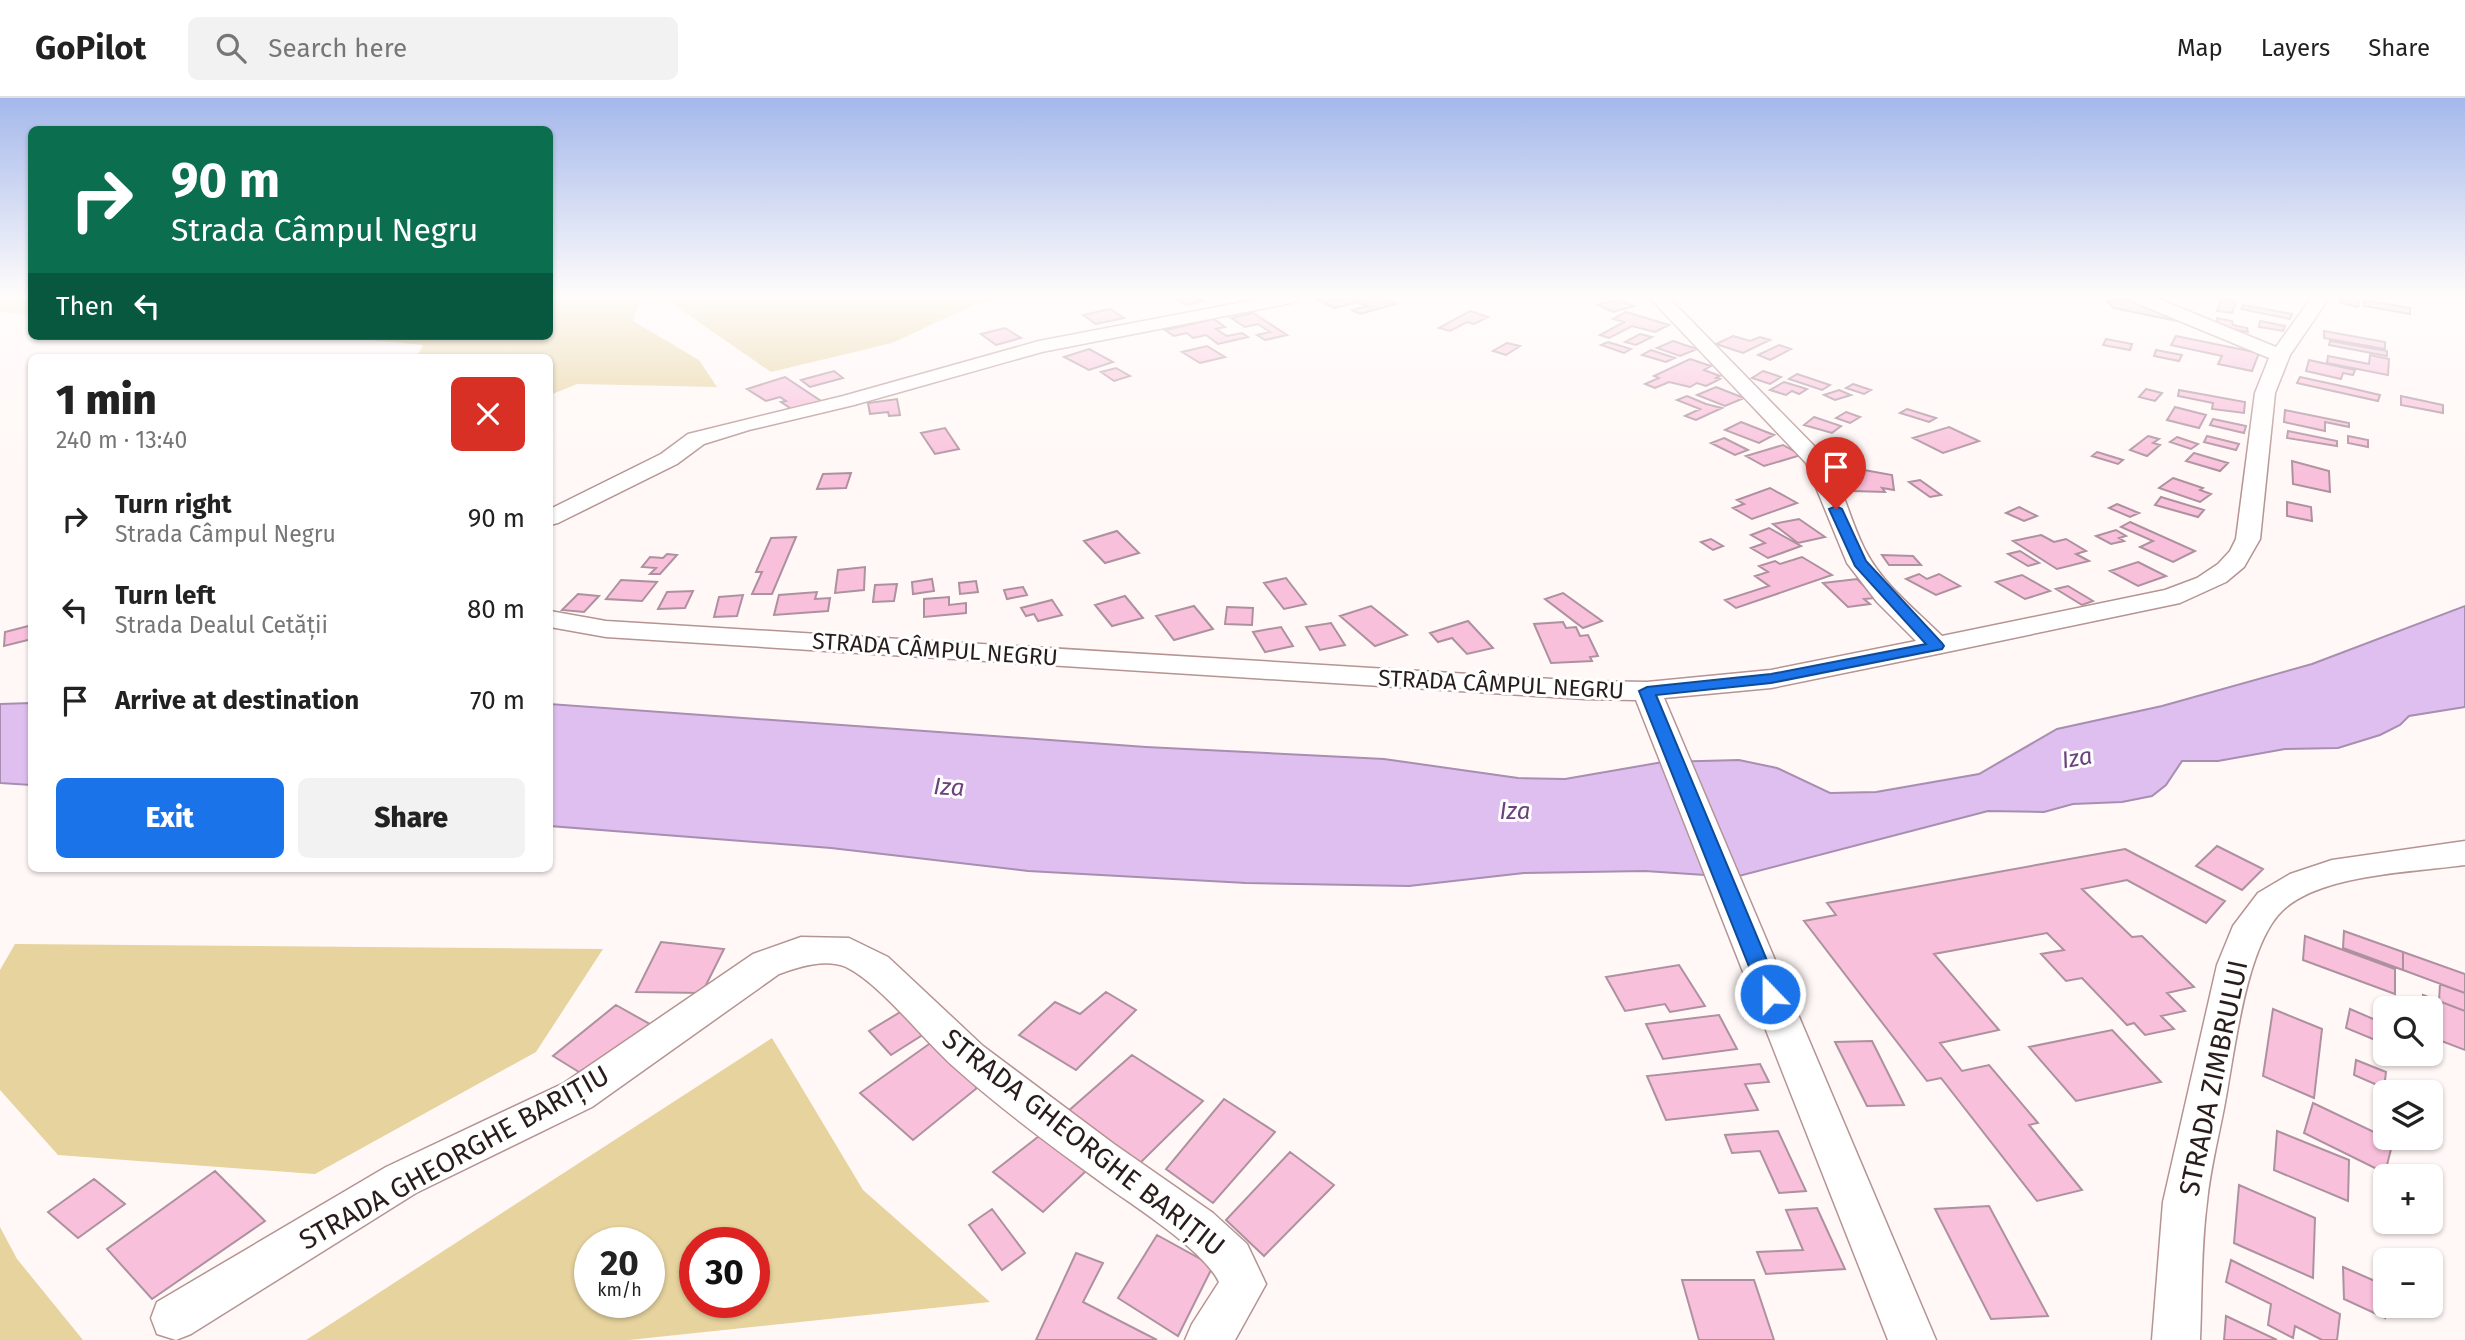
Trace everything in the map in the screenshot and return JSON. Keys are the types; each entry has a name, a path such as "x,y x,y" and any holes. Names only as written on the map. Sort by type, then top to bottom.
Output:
{"street":[{"path":"553,517 669,459 696,439 743,425 847,401 1004,356"},
{"path":"1715,356 1815,460 1860,563 1937,646"},
{"name":"STRADA CÂMPUL NEGRU","path":"553,620 606,629 1585,690 1647,691 1771,678 2171,597 2199,587 2232,567 2240,558 2248,539 2265,394 2280,356"},
{"path":"1647,691 1912,1340"},
{"name":"STRADA ZIMBRULUI","path":"2176,1340 2185,1202 2216,1047 2235,965 2246,935 2270,902 2302,883 2360,867 2465,853"},
{"name":"STRADA GHEORGHE BARIȚIU","path":"174,1318 401,1180 578,1095 766,964 801,951 849,952 875,967 969,1058 1197,1227 1231,1259 1243,1284 1209,1340"}],"shaded area":[{"path":"553,356 692,356 699,360 717,387 577,384 553,394"},
{"path":"748,356 838,356 771,372"},
{"path":"15,944 603,949 536,1052 315,1174 58,1155 0,1090 0,970"},
{"path":"772,1038 863,1190 990,1302 629,1340 306,1340"},
{"path":"0,1227 17,1259 83,1340 0,1340"}],"water":[{"name":"Iza","path":"2465,606 2465,707 2409,716 2400,725 2380,735 2338,748 2285,749 2218,761 2182,761 2166,785 2152,796 2122,802 2073,804 2044,812 1988,811 1735,877 1645,871 1524,873 1409,886 1246,883 1028,871 831,848 553,826 553,704 1146,747 1384,759 1518,778 1565,779 1663,762 1739,760 1777,768 1830,793 1876,792 1979,774 2057,729 2162,706 2312,664"},
{"path":"28,703 28,785 0,783 0,704"}],"building":[{"path":"1102,356 1113,362 1089,370 1064,357"},
{"path":"1188,356 1225,357 1200,363"},
{"path":"1645,356 1675,358 1666,362"},
{"path":"1760,356 1778,356 1770,360"},
{"path":"2154,356 2182,356 2179,361"},
{"path":"2222,356 2258,356 2252,371 2218,364"},
{"path":"2328,356 2369,364 2370,356 2389,359 2388,375 2327,363"},
{"path":"1690,359 1711,366 1704,370 1720,376 1716,378 1720,379 1706,386 1697,383 1690,387 1669,382 1655,388 1645,384 1659,378 1654,376"},
{"path":"2309,360 2355,370 2353,375 2343,373 2341,379 2306,371"},
{"path":"1116,368 1130,376 1114,381 1101,372"},
{"path":"834,371 843,378 810,387 801,380"},
{"path":"1763,371 1781,377 1770,384 1752,378"},
{"path":"1797,374 1830,385 1822,390 1789,379"},
{"path":"785,377 821,401 793,410 781,402 786,401 780,397 766,401 747,389"},
{"path":"2300,377 2380,395 2378,401 2297,383"},
{"path":"1784,382 1807,389 1799,394 1792,391 1786,395 1770,390"},
{"path":"1853,384 1871,390 1864,394 1846,388"},
{"path":"1716,387 1744,398 1725,406 1697,395"},
{"path":"2146,389 2162,393 2155,401 2139,397"},
{"path":"1839,390 1851,395 1835,400 1824,395"},
{"path":"2179,390 2245,402 2244,413 2212,409 2213,403 2178,396"},
{"path":"1687,396 1722,408 1696,420 1685,416 1700,409 1677,400"},
{"path":"2401,396 2443,405 2443,413 2401,405"},
{"path":"897,399 900,415 889,416 888,412 870,414 868,403"},
{"path":"2175,407 2206,415 2199,428 2167,420"},
{"path":"1907,409 1936,418 1929,422 1900,413"},
{"path":"2285,410 2349,423 2349,427 2325,422 2325,431 2284,422"},
{"path":"1846,412 1860,417 1850,423 1836,418"},
{"path":"1814,417 1841,426 1832,433 1804,425"},
{"path":"2213,419 2246,426 2244,433 2210,425"},
{"path":"1741,422 1774,435 1759,443 1725,430"},
{"path":"1949,427 1979,441 1943,453 1913,438"},
{"path":"945,428 959,449 935,454 921,433"},
{"path":"2288,431 2337,441 2337,446 2287,438"},
{"path":"2148,436 2159,439 2153,443 2160,445 2147,456 2130,450"},
{"path":"2207,436 2239,444 2236,450 2204,442"},
{"path":"2348,436 2368,440 2368,447 2348,443"},
{"path":"2177,437 2198,444 2191,449 2170,442"},
{"path":"1724,438 1748,450 1735,455 1711,443"},
{"path":"1783,445 1801,455 1764,466 1746,456"},
{"path":"2097,452 2123,460 2118,464 2092,456"},
{"path":"2194,453 2228,463 2220,471 2186,461"},
{"path":"2292,461 2329,471 2330,492 2293,484"},
{"path":"1864,470 1892,475 1894,490 1882,488 1885,492 1852,491 1839,471"},
{"path":"851,473 846,488 817,489 823,474"},
{"path":"2173,478 2203,488 2200,490 2211,494 2200,502 2159,488"},
{"path":"1920,480 1941,495 1930,497 1909,482"},
{"path":"1770,488 1797,503 1752,519 1733,508 1744,504 1737,500"},
{"path":"2161,497 2204,510 2198,517 2155,505"},
{"path":"2287,502 2311,507 2312,521 2287,516"},
{"path":"2117,504 2139,513 2130,517 2109,508"},
{"path":"2019,507 2037,516 2024,521 2006,513"},
{"path":"1799,519 1825,537 1798,543 1773,524"},
{"path":"2130,522 2195,551 2173,562 2140,547 2153,541 2121,527"},
{"path":"1769,528 1801,546 1768,558 1751,548 1765,543 1751,535"},
{"path":"2116,530 2126,536 2119,538 2124,541 2111,544 2096,536"},
{"path":"1117,531 1139,553 1105,563 1084,541"},
{"path":"2041,535 2054,542 2066,539 2086,551 2076,554 2089,561 2057,569 2013,541"},
{"path":"796,537 772,594 752,594 762,572 756,572 771,538"},
{"path":"1711,539 1723,546 1713,550 1701,542"},
{"path":"2020,551 2039,563 2028,566 2008,554"},
{"path":"667,554 677,555 660,574 650,574 656,568 642,567 650,557 663,558"},
{"path":"1882,555 1913,556 1921,565 1889,565"},
{"path":"1802,557 1832,575 1736,608 1725,600 1769,586 1755,576 1768,572 1759,566 1775,561 1780,564"},
{"path":"2138,562 2166,576 2138,586 2110,571"},
{"path":"865,567 864,590 835,593 838,570"},
{"path":"1919,574 1927,579 1939,574 1960,586 1936,595 1906,579"},
{"path":"2022,575 2050,591 2025,599 1996,582"},
{"path":"1286,578 1306,604 1284,609 1264,583"},
{"path":"932,579 934,591 913,594 912,582"},
{"path":"1857,579 1876,598 1864,599 1870,604 1848,607 1823,583"},
{"path":"621,580 657,582 642,601 606,599"},
{"path":"976,581 978,592 960,594 959,583"},
{"path":"897,584 894,601 873,602 875,585"},
{"path":"2068,586 2093,601 2082,605 2056,589"},
{"path":"1023,587 1027,595 1007,599 1004,590"},
{"path":"693,591 685,608 658,609 667,592"},
{"path":"817,592 815,599 830,598 828,611 774,615 779,595"},
{"path":"1563,593 1602,621 1583,628 1545,599"},
{"path":"578,594 599,596 584,612 562,610"},
{"path":"743,595 737,616 714,617 719,597"},
{"path":"1125,596 1143,618 1112,626 1095,605"},
{"path":"949,597 949,605 966,603 966,613 924,617 924,599"},
{"path":"1052,600 1062,615 1038,621 1034,614 1026,616 1021,608"},
{"path":"1194,606 1213,629 1174,640 1156,616"},
{"path":"1371,606 1407,635 1375,646 1340,616"},
{"path":"1227,607 1253,608 1252,625 1225,624"},
{"path":"1468,621 1493,648 1467,654 1452,638 1438,642 1430,633"},
{"path":"1563,622 1566,628 1576,627 1580,636 1588,635 1598,656 1590,657 1592,661 1551,663 1534,624"},
{"path":"1331,623 1345,645 1320,650 1306,627"},
{"path":"28,626 28,640 4,646 5,632"},
{"path":"1281,627 1293,646 1265,652 1253,632"},
{"path":"2217,846 2263,869 2242,890 2196,866"},
{"path":"2125,849 2225,901 2206,923 2127,880 2082,889 2132,937 2142,936 2194,987 2167,993 2185,1011 2161,1016 2174,1029 2145,1035 2134,1023 2127,1025 2082,978 2066,981 2041,954 2064,950 2047,933 1934,954 1999,1030 1940,1043 1962,1071 1989,1065 2038,1123 2029,1125 2082,1190 2037,1201 1941,1078 1927,1081 1804,921 1836,915 1827,903"},
{"path":"2344,931 2403,952 2403,970 2343,948"},
{"path":"2305,936 2395,969 2395,994 2303,960"},
{"path":"661,942 724,949 702,993 636,992"},
{"path":"2403,952 2465,974 2465,993 2403,970"},
{"path":"1679,965 1705,1006 1670,1012 1665,1004 1625,1011 1606,977"},
{"path":"2440,984 2465,993 2465,1011 2443,1003 2443,996 2439,996"},
{"path":"1106,992 1136,1010 1076,1070 1019,1035 1055,1002 1080,1014"},
{"path":"2443,1003 2465,1011 2465,1050 2443,1042"},
{"path":"616,1005 655,1027 592,1080 553,1056"},
{"path":"2273,1009 2322,1029 2314,1098 2263,1076"},
{"path":"2350,1009 2373,1019 2373,1039 2346,1028"},
{"path":"902,1011 924,1034 891,1055 869,1031"},
{"path":"1719,1015 1737,1049 1663,1059 1646,1024"},
{"path":"2112,1030 2161,1082 2076,1101 2029,1047"},
{"path":"1872,1041 1904,1105 1867,1106 1835,1042"},
{"path":"932,1042 977,1088 913,1140 860,1093"},
{"path":"1132,1055 1203,1101 1136,1167 1066,1113"},
{"path":"2356,1060 2386,1072 2385,1080 2373,1080 2373,1083 2354,1075"},
{"path":"1760,1064 1769,1082 1745,1084 1758,1110 1666,1120 1647,1076"},
{"path":"1224,1099 1275,1132 1213,1203 1166,1169"},
{"path":"2313,1103 2373,1132 2373,1150 2391,1150 2387,1164 2373,1164 2373,1167 2304,1133"},
{"path":"1778,1131 1806,1191 1779,1193 1760,1151 1732,1153 1725,1135"},
{"path":"2277,1131 2349,1160 2348,1201 2274,1170"},
{"path":"1043,1133 1088,1169 1043,1212 993,1172"},
{"path":"1290,1152 1334,1185 1264,1256 1226,1220"},
{"path":"215,1171 265,1221 152,1299 107,1249"},
{"path":"94,1179 125,1204 78,1238 48,1212"},
{"path":"2239,1185 2315,1218 2313,1278 2234,1243"},
{"path":"1989,1206 2048,1316 1991,1319 1935,1209"},
{"path":"1817,1208 1845,1269 1766,1274 1757,1252 1803,1250 1786,1210"},
{"path":"992,1209 1025,1253 1002,1270 969,1225"},
{"path":"1157,1235 1213,1266 1178,1336 1118,1298"},
{"path":"1076,1253 1103,1263 1083,1302 1157,1340 1036,1340"},
{"path":"2231,1260 2340,1314 2337,1340 2322,1340 2295,1326 2293,1338 2268,1325 2271,1304 2226,1282"},
{"path":"2343,1267 2373,1280 2373,1312 2344,1299"},
{"path":"1682,1280 1754,1280 1774,1340 1699,1340"},
{"path":"2226,1316 2277,1340 2224,1340"}],"route":[{"path":"1770,994 1647,691 1771,678 1937,646 1870,577 1860,563 1836,509"}]}
